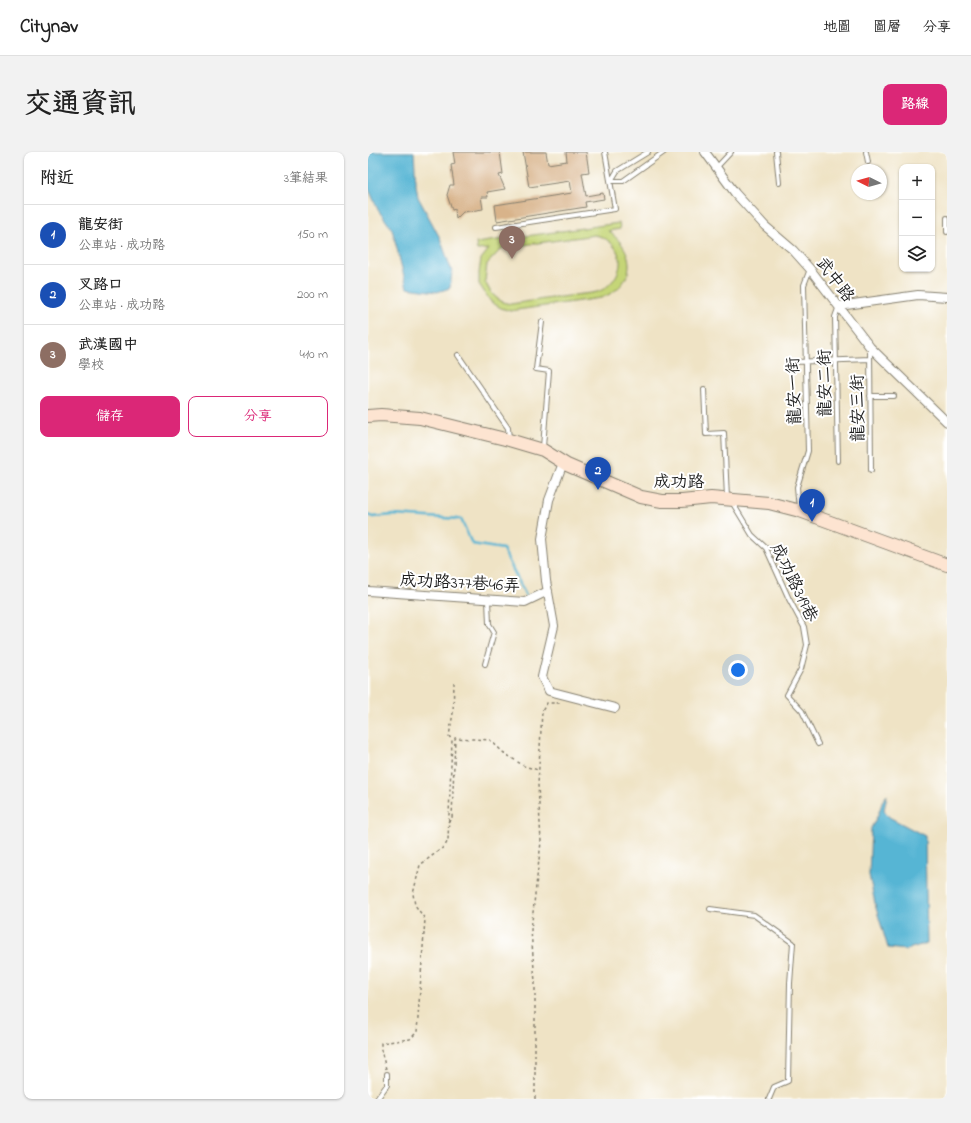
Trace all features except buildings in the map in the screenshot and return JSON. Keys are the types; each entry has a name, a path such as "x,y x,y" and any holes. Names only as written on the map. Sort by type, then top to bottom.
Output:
{"street":[{"name":"武中路","path":"705,152 735,193 765,226 793,250 810,269 870,347 947,422"},
{"path":"839,306 918,295 947,297"},
{"name":"成功路","path":"368,416 381,415 420,418 543,450 563,463 641,497 662,501 682,501 711,498 768,503 800,511 947,565"},
{"path":"563,463 549,500 542,539 554,626 542,677 550,691 615,708"},
{"name":"成功路377巷46弄","path":"368,591 525,602 548,591"}],"lane":[{"path":"496,227 615,209 606,152"},
{"path":"611,181 617,171 648,152"},
{"path":"611,181 623,181 664,152"},
{"path":"716,168 731,152"},
{"path":"776,152 779,183"},
{"path":"866,152 868,162"},
{"path":"947,218 947,232"},
{"name":"龍安一街","path":"800,511 797,487 808,451 804,285 810,269"},
{"name":"龍安二街","path":"838,461 835,317 839,306"},
{"path":"542,322 536,369 549,370 543,450"},
{"name":"龍安三街","path":"870,347 871,470"},
{"path":"458,355 508,428 509,440"},
{"path":"792,362 870,359"},
{"path":"704,390 706,434 724,433 729,500"},
{"path":"870,396 894,396"},
{"name":"成功路319巷","path":"729,500 752,535 766,548 789,599 804,627 807,645 801,669 787,695 802,711 818,744"},
{"path":"485,664 494,632 489,624 488,600"},
{"path":"710,909 754,916 793,943 790,983 788,1081 774,1087 770,1099"},
{"path":"378,1097 387,1085 388,1074"}],"path":[{"path":"388,1074 381,1050 381,1043 410,1039 417,1032 425,919 415,906 413,894 420,865 444,846 448,840 452,740 449,736 454,683"},
{"path":"535,1099 535,982 531,930 541,842 539,770 542,711 548,703 562,704 564,695"},
{"path":"448,822 452,818 455,738 490,740 504,753 524,766 539,770"}],"green space":[{"path":"619,223 620,229 608,231 618,239 624,248 628,258 629,268 627,277 621,285 613,292 601,298 510,311 491,302 479,284 481,259 489,249 477,250 476,243","holes":["595,235 607,240 616,248 619,256 620,267 611,283 607,287 597,292 511,304 498,299 489,289 485,281 487,264 502,248"]}],"water":[{"path":"368,152 414,152 418,197 440,238 452,272 450,288 437,292 407,288 392,229 378,210 368,187"},
{"path":"887,795 884,810 889,817 925,836 927,943 905,950 888,948 876,908 869,875 871,828 878,815 883,800"}],"waterway":[{"path":"368,515 373,517 393,515 461,519 472,544 503,549 526,596"}],"place":[{"name":"武漢國中","path":"512,259"},
{"name":"叉路口","path":"598,490"},
{"name":"龍安街","path":"812,522"}]}
